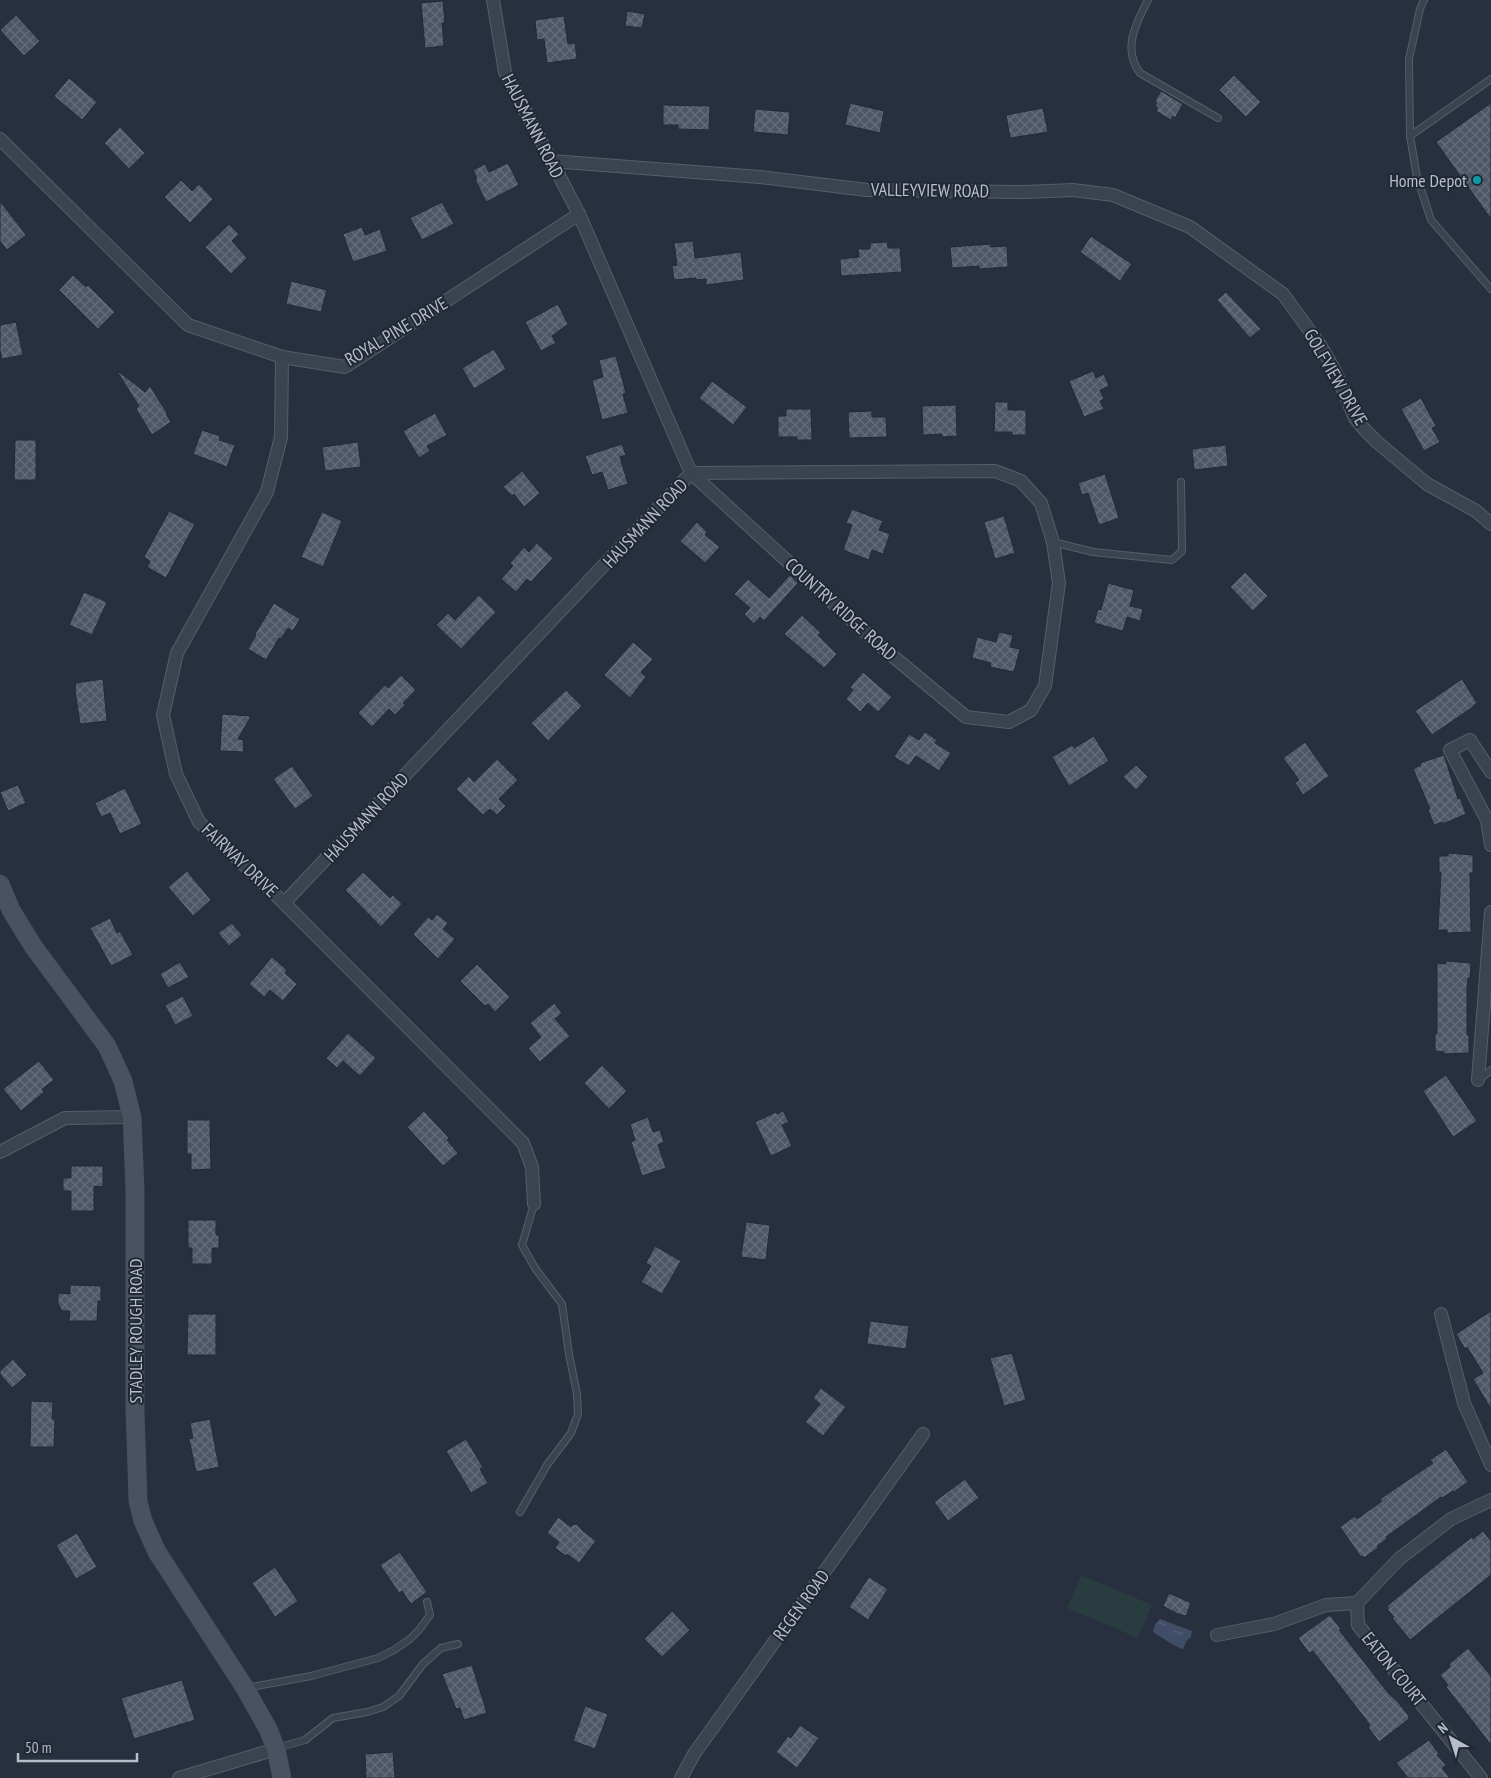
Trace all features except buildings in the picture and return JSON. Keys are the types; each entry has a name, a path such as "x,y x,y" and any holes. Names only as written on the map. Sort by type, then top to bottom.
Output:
{"main road":[{"name":"STADLEY ROUGH ROAD","path":"0,884 11,910 33,946 107,1046 123,1081 132,1117 135,1190 135,1419 138,1502 143,1521 157,1552 245,1688 268,1729 276,1749 282,1778"}],"street":[{"name":"HAUSMANN ROAD","path":"284,903 691,473 579,214 505,72 493,0"},
{"name":"ROYAL PINE DRIVE","path":"0,139 188,325 282,357 344,367 579,214"},
{"name":"VALLEYVIEW ROAD","path":"551,161 760,177 867,190 1025,192 1073,190 1113,195 1190,228 1283,294"},
{"name":"GOLFVIEW DRIVE","path":"1283,294 1320,345 1335,371 1355,418 1365,430 1427,484 1476,512 1491,524"},
{"name":"FAIRWAY DRIVE","path":"282,357 281,437 267,492 176,653 163,714 176,774 199,822 284,903 523,1143 532,1167 534,1204"},
{"name":"COUNTRY RIDGE ROAD","path":"995,472 1021,481 1041,503 1053,542 1059,583 1045,686 1031,710 1009,722 966,718 877,643 691,473 995,472"},
{"path":"1491,772 1470,740 1450,750 1489,818 1491,845"},
{"path":"1478,1080 1491,912"},
{"path":"0,1152 65,1118 132,1117"},
{"path":"1441,1314 1464,1403 1491,1465"},
{"name":"REGEN ROAD","path":"681,1778 694,1754 923,1434"},
{"path":"1218,1635 1274,1624 1326,1605 1357,1603 1399,1559 1451,1519 1491,1500"},
{"name":"EATON COURT","path":"1357,1603 1358,1625 1481,1778"},
{"path":"179,1778 276,1749"}],"lane":[{"path":"1148,0 1135,25 1132,51 1134,64 1140,73 1218,118"},
{"path":"1424,0 1420,9 1409,59 1410,136 1417,177 1431,220 1491,289"},
{"path":"1410,136 1491,79"},
{"path":"1053,542 1093,552 1172,560 1182,552 1181,482"},
{"path":"1478,1080 1491,1070"},
{"path":"520,1512 547,1465 571,1433 578,1414 577,1394 562,1304 535,1268 522,1245 534,1204"},
{"path":"245,1688 311,1676 378,1658 394,1650 419,1630 430,1615 427,1602"},
{"path":"276,1749 305,1740 332,1718 367,1712 383,1707 399,1696 423,1664 440,1648 458,1644"}],"green space":[{"path":"1081,1575 1152,1605 1138,1638 1067,1608"}],"water":[{"path":"1160,1619 1192,1631 1191,1637 1187,1640 1183,1649 1153,1632 1155,1625"}],"place":[{"name":"Home Depot","path":"1477,180"}]}
